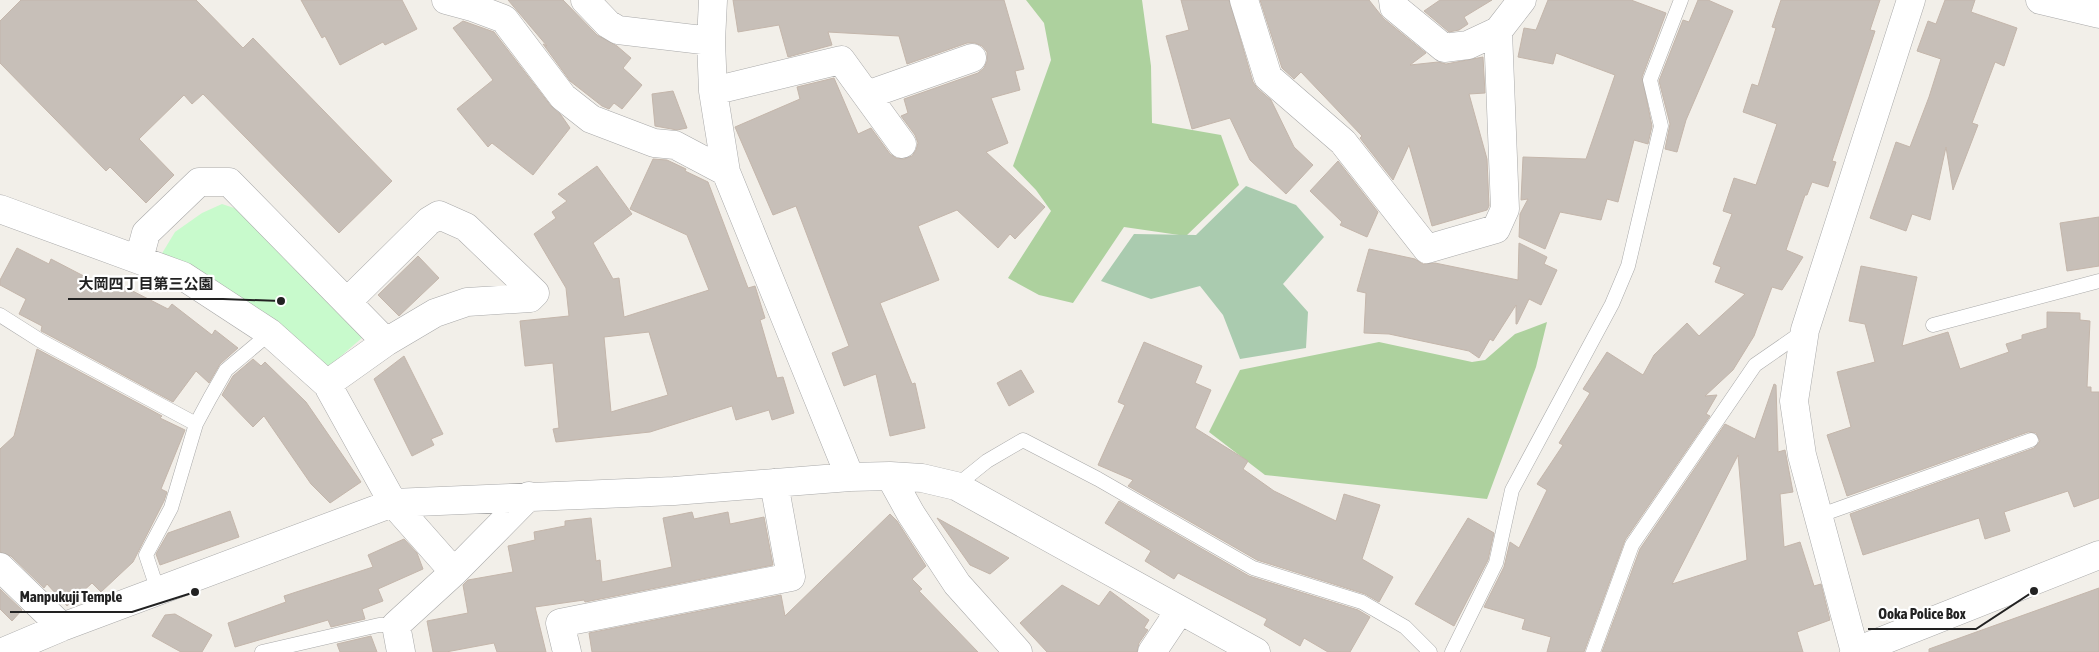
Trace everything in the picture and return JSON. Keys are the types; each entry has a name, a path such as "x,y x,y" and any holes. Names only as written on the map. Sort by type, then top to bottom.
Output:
{"street":[{"path":"446,0 504,19 563,97 591,119 654,143 675,145 726,172"},
{"path":"585,0 608,24 618,30 712,41"},
{"path":"713,0 713,91 726,172 850,477"},
{"path":"1244,0 1268,77 1343,142 1427,249 1496,229 1505,209 1498,31"},
{"path":"1393,0 1394,7 1444,48 1468,45 1498,31 1522,0"},
{"path":"1911,0 1805,330 1794,401 1802,455 1855,652 2099,555"},
{"path":"2040,0 2099,14"},
{"path":"867,96 972,58"},
{"path":"713,91 841,60 902,144"},
{"path":"139,258 146,233 199,182 229,182 348,301 386,342"},
{"path":"0,209 139,258 183,276 270,333 327,384 393,503 454,572"},
{"path":"327,384 386,342 435,313 467,302 530,298 535,293 466,226 440,215 429,221 348,301"},
{"path":"890,476 911,514 958,584 1018,652"},
{"path":"3,652 62,627 393,503 674,490 850,477 890,476 922,478 956,486 1256,652"},
{"path":"567,652 560,623 791,577 774,483"},
{"path":"401,652 396,626 454,572 529,496"},
{"path":"0,567 62,627"},
{"path":"1152,652 1180,610"}],"lane":[{"path":"1452,652 1496,563 1512,490 1612,304 1628,266 1661,126 1650,80 1681,0"},
{"path":"1933,325 2099,281"},
{"path":"0,314 41,341 196,424"},
{"path":"1593,652 1632,545 1755,365 1805,330"},
{"path":"158,591 146,555 171,508 196,424 226,370 270,333"},
{"path":"956,486 987,461 1023,440 1098,479 1253,568 1362,602 1405,627 1430,652"},
{"path":"1818,516 2031,440"},
{"path":"262,652 379,625 396,626"}],"green space":[{"path":"1026,0 1142,0 1151,66 1152,123 1221,135 1239,185 1186,236 1124,227 1073,303 1039,295 1008,278 1051,211 1036,190 1013,166 1051,60 1044,23"},
{"path":"1246,186 1296,205 1324,237 1283,284 1308,312 1306,348 1240,359 1223,315 1200,286 1151,299 1101,281 1134,234 1196,235"},
{"path":"222,204 240,210 363,337 318,376 161,255 175,232 202,213"},
{"path":"1547,322 1536,367 1487,499 1265,475 1209,432 1240,370 1379,342 1472,362 1485,360 1515,334"}],"building":[{"path":"21,0 196,0 243,48 253,38 392,181 339,233 203,94 192,104 184,95 139,139 174,175 146,203 110,167 106,171 0,63 0,21"},
{"path":"301,0 402,0 417,29 385,45 383,42 340,65 325,36 322,38"},
{"path":"508,0 563,0 597,35 617,46 631,58 623,68 642,85 622,109 614,103 609,109 602,106 570,81 543,44 547,46"},
{"path":"733,0 1004,0 1024,69 1015,71 1020,90 991,98 1008,143 986,152 1045,207 1015,239 1010,234 998,248 957,210 918,226 939,280 880,303 912,384 915,383 925,428 890,436 876,374 844,386 832,353 849,346 796,206 773,215 735,127 800,99 797,87 834,78 858,134 871,128 890,154 896,158 904,159 912,156 918,143 915,135 901,116 908,113 904,99 978,73 984,68 987,61 987,52 982,46 975,43 967,43 907,64 899,36 828,32 832,45 788,57 779,25 738,32"},
{"path":"1181,0 1229,0 1253,82 1271,100 1294,147 1313,165 1286,194 1250,160 1230,118 1192,129 1166,36 1189,30"},
{"path":"1260,0 1369,0 1384,19 1426,53 1410,65 1438,62 1446,64 1483,57 1485,93 1469,94 1487,159 1489,206 1487,210 1432,226 1409,145 1393,180 1360,138 1362,136 1301,72 1294,79 1282,68"},
{"path":"1440,0 1492,0 1464,17 1468,24 1459,30 1449,32 1424,11"},
{"path":"1548,0 1631,0 1666,13 1642,77 1652,126 1648,144 1634,140 1618,202 1607,199 1601,220 1560,212 1545,249 1519,237 1520,214 1528,199 1521,200 1523,157 1586,159 1615,75 1556,53 1553,64 1518,57 1524,28 1536,30"},
{"path":"1698,0 1708,0 1733,11 1686,120 1677,152 1665,149 1670,124 1659,81 1683,20 1689,22"},
{"path":"1781,0 1880,0 1870,30 1875,31 1832,161 1836,162 1828,187 1812,182 1807,195 1805,195 1786,250 1803,257 1782,290 1772,287 1754,336 1733,370 1705,396 1717,395 1706,414 1710,416 1625,540 1584,652 1547,652 1551,637 1522,629 1525,619 1484,607 1504,567 1510,542 1519,548 1547,490 1537,484 1563,445 1559,443 1590,393 1583,389 1607,352 1643,375 1654,355 1687,323 1699,336 1745,294 1715,282 1721,267 1713,264 1732,214 1723,211 1734,178 1756,185 1777,124 1743,112 1752,84 1758,86 1776,28 1772,27"},
{"path":"1945,0 1975,0 1971,12 2017,28 2004,66 1995,62 1972,123 1978,125 1953,190 1946,147 1930,220 1912,214 1906,231 1870,218 1896,142 1910,147 1929,97 1941,59 1917,51 1928,21 1936,24"},
{"path":"463,21 494,32 570,128 533,175 492,143 488,147 457,109 493,80 453,28"},
{"path":"673,91 687,128 677,130 655,126 652,94"},
{"path":"653,159 667,160 708,182 748,288 755,286 765,318 760,320 777,378 783,377 794,413 772,420 769,410 736,420 732,406 650,432 556,442 553,429 559,428 553,363 525,366 520,321 569,316 566,288 534,234 556,218 552,212 567,201 558,194 597,166 632,214 593,243 613,279 619,278 624,317 709,290 687,235 630,209","holes":["649,332 668,395 611,412 604,337"]},
{"path":"1338,161 1378,212 1367,237 1340,225 1342,222 1310,191"},
{"path":"2099,217 2099,266 2067,271 2060,223"},
{"path":"1519,243 1547,257 1544,264 1557,270 1541,305 1529,299 1516,324 1516,305 1493,341 1490,339 1479,358 1469,351 1389,334 1364,333 1366,293 1357,291 1369,249 1415,259 1423,264 1435,263 1518,280"},
{"path":"17,248 49,264 51,259 103,286 107,278 168,309 172,304 212,335 215,330 238,348 220,364 209,383 196,371 173,402 41,331 42,326 19,314 26,299 0,285 0,280"},
{"path":"418,256 439,278 399,316 378,295"},
{"path":"1861,266 1917,277 1902,346 1948,332 1960,369 2009,352 2006,344 2022,339 2022,335 2047,328 2047,312 2080,313 2080,320 2090,321 2087,387 2091,387 2091,392 2099,392 2099,498 2074,507 2068,491 2004,512 2010,531 1985,539 1979,518 1863,555 1850,514 2034,448 2040,441 2036,433 2028,432 1847,496 1827,435 1851,427 1837,372 1875,362 1865,324 1849,321"},
{"path":"1144,342 1202,366 1195,383 1211,390 1195,428 1248,461 1243,469 1274,491 1336,521 1344,494 1380,505 1362,559 1393,577 1379,602 1365,594 1257,560 1128,486 1133,480 1098,465 1125,405 1118,402"},
{"path":"37,349 185,430 161,489 167,492 164,501 133,562 101,592 92,583 67,606 47,584 44,588 11,556 0,552 0,449 14,436"},
{"path":"404,356 443,434 431,439 434,445 412,456 374,379"},
{"path":"253,359 261,366 265,362 306,402 361,482 330,503 311,484 264,416 253,427 222,395 233,376"},
{"path":"1021,370 1034,392 1009,406 997,383"},
{"path":"1774,384 1776,385 1778,452 1785,450 1793,492 1780,494 1784,547 1800,542 1814,586 1821,584 1830,620 1797,632 1803,652 1602,652 1640,549 1725,424 1755,439","holes":["1738,455 1747,560 1672,584"]},
{"path":"1119,501 1249,576 1358,610 1370,617 1350,652 1328,652 1304,638 1300,646 1264,625 1267,619 1178,573 1174,579 1145,561 1151,551 1105,523"},
{"path":"230,511 239,537 160,565 156,554 168,533"},
{"path":"692,512 694,519 728,512 730,524 764,517 773,565 585,602 584,600 535,607 546,652 497,652 494,643 446,652 433,652 427,621 468,613 463,585 468,580 513,572 508,546 535,540 534,532 565,526 565,521 591,518 596,561 600,560 602,582 672,567 663,518"},
{"path":"890,514 897,521 926,566 912,579 922,589 919,591 978,652 592,652 589,633 781,595 785,616"},
{"path":"937,518 1009,558 990,574 970,565"},
{"path":"1468,518 1494,533 1488,560 1454,626 1415,604"},
{"path":"404,539 417,553 423,569 378,589 383,601 362,609 365,619 331,627 328,620 235,647 228,623 286,602 284,596 373,567 368,555"},
{"path":"1062,585 1099,606 1110,591 1149,620 1144,628 1148,630 1139,643 1137,652 1047,652 1020,623"},
{"path":"2099,588 2099,652 1929,652 1929,649"},
{"path":"0,589 22,610 12,621 0,609"},
{"path":"175,614 212,635 202,652 181,652 152,636 165,615"},
{"path":"371,636 377,652 340,652 337,644"}],"place":[{"name":"大岡四丁目第三公園","path":"281,301"},
{"name":"Ooka Police Box","path":"2034,591"},
{"name":"Manpukuji Temple","path":"195,592"}]}
